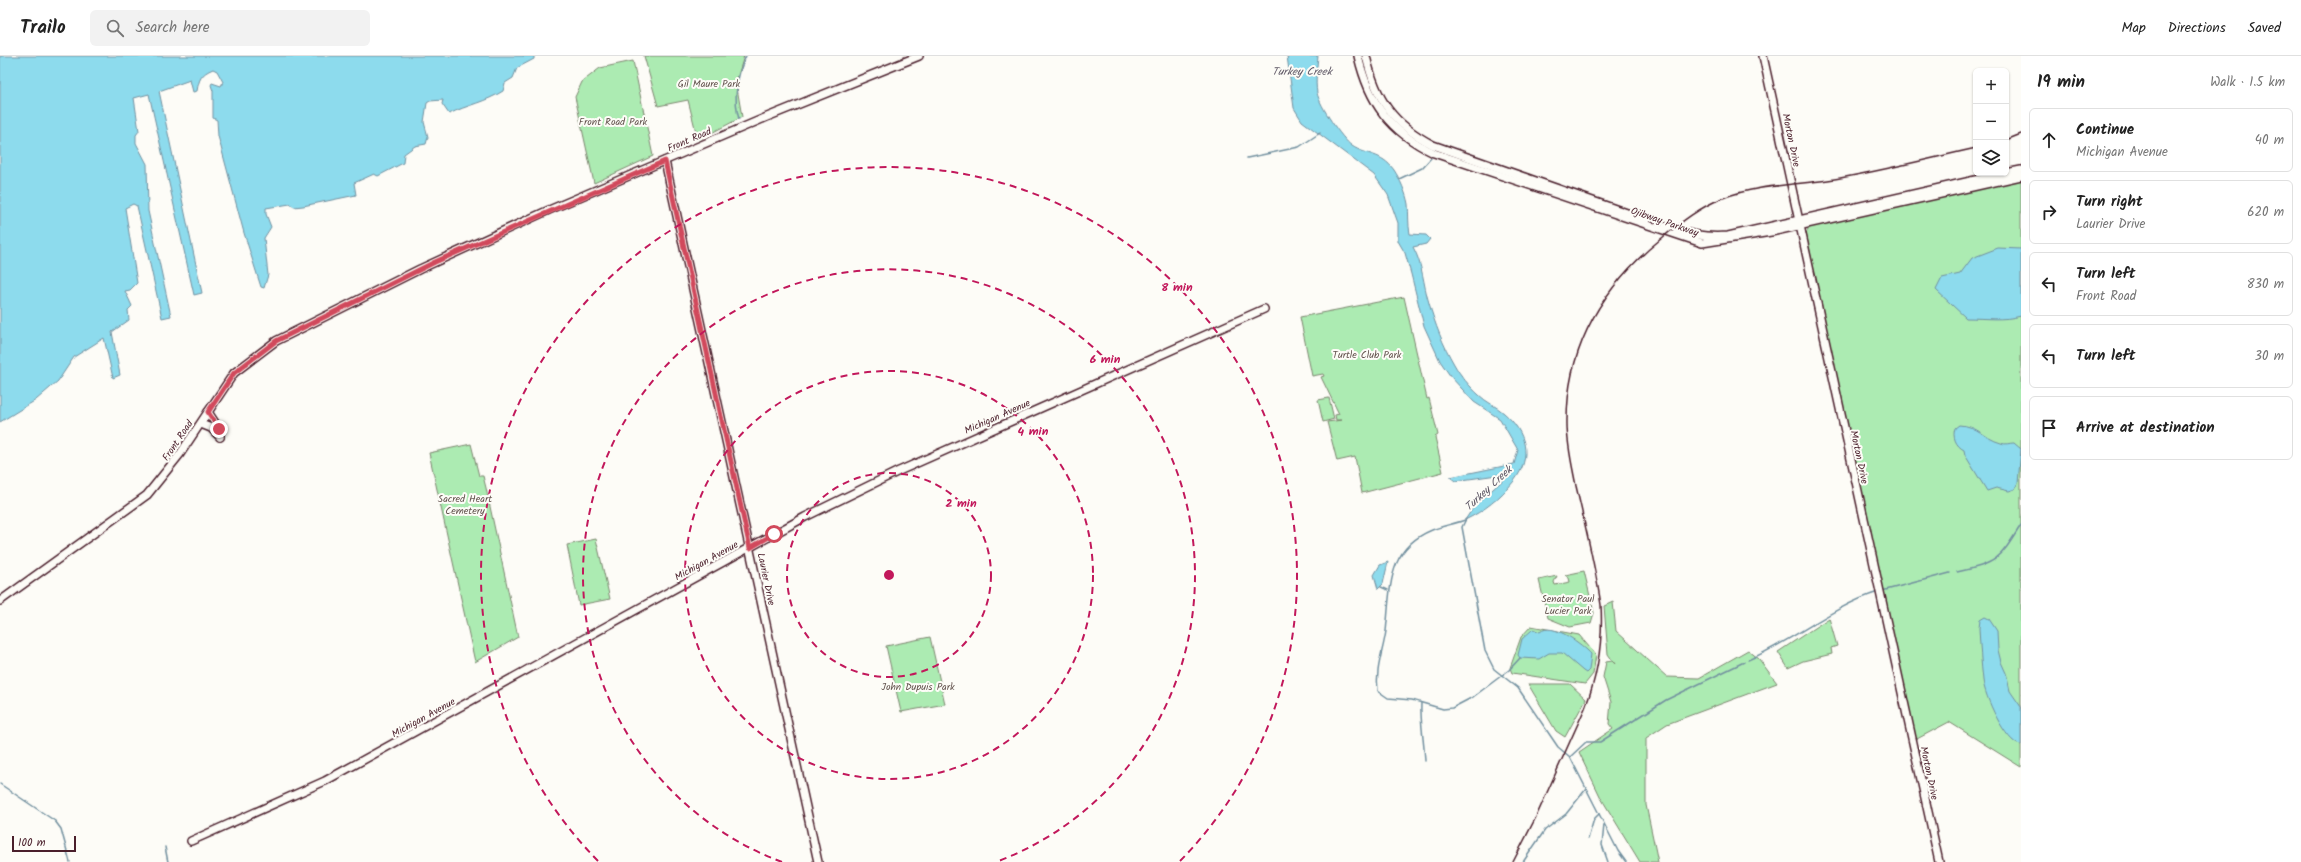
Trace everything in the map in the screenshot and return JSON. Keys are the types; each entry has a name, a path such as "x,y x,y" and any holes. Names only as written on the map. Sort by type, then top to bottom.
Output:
{"street":[{"name":"Front Road","path":"0,601 147,495 166,474 234,373 245,363 276,341 430,264 549,210 919,56"},
{"name":"Ojibway Parkway","path":"1358,56 1363,77 1382,114 1399,131 1417,145 1434,153 1690,241 1712,243 1994,176"},
{"name":"Ojibway Parkway","path":"1366,56 1371,78 1381,101 1402,126 1412,134 1433,145 1693,236 1728,236 1799,223 2021,176"},
{"name":"Morton Drive","path":"1763,56 1939,862"},
{"name":"Laurier Drive","path":"665,161 818,862"},
{"name":"Ojibway Parkway","path":"2009,172 2021,170"},
{"name":"Michigan Avenue","path":"191,840 325,781 750,548 898,471 1264,309"},
{"path":"201,424 211,428 220,437 219,429 208,412"}],"green space":[{"name":"Gil Maure Park","path":"644,56 744,56 736,82 742,117 698,140 688,100 658,106"},
{"name":"Front Road Park","path":"633,61 653,156 594,183 575,97 582,82 600,68"},
{"path":"2021,179 2021,767 1949,722 1915,740 1806,233 1811,226"},
{"name":"Turtle Club Park","path":"1404,297 1427,399 1429,398 1438,435 1435,437 1443,472 1362,493 1355,457 1337,461 1327,422 1342,420 1336,420 1335,415 1339,414 1321,377 1324,376 1323,374 1312,376 1300,317"},
{"path":"1329,398 1334,419 1323,422 1318,400"},
{"name":"Sacred Heart Cemetery","path":"471,444 479,476 483,476 486,488 518,637 475,662 429,453"},
{"path":"596,539 610,599 579,605 567,545"},
{"name":"Senator Paul Lucier Park","path":"1584,571 1594,613 1591,623 1570,627 1548,618 1539,580 1557,576 1554,582 1555,585 1570,582 1569,578 1565,575"},
{"path":"1613,602 1616,631 1667,677 1699,678 1748,650 1759,659 1777,683 1667,724 1646,738 1646,805 1658,862 1640,862 1601,798 1579,752 1613,729 1609,724 1611,702 1603,677 1606,662 1612,661 1615,664 1608,654 1604,606"},
{"path":"1829,618 1837,646 1831,648 1832,654 1803,661 1788,668 1778,652"},
{"path":"1531,626 1579,635 1596,655 1593,674 1585,684 1512,673 1510,668 1521,637"},
{"name":"John Dupuis Park","path":"930,637 945,704 901,712 886,646"},
{"path":"1528,684 1570,684 1586,699 1565,737 1556,731"}],"water":[{"path":"0,56 534,56 534,59 517,68 513,78 505,83 503,91 483,101 449,114 442,104 443,100 430,101 427,103 424,122 428,137 426,144 415,146 404,154 403,163 378,176 374,174 354,183 356,195 303,206 294,207 290,204 266,208 266,214 271,227 264,238 268,275 264,288 261,287 244,233 218,136 217,120 213,118 213,91 211,85 212,83 221,86 223,82 217,71 213,69 201,77 197,91 193,92 190,80 159,91 202,293 194,295 149,94 134,98 139,131 136,135 136,143 147,164 148,211 171,316 162,318 137,206 133,204 125,208 137,283 130,290 125,291 132,306 128,310 129,320 112,332 120,375 113,378 104,338 74,357 58,381 36,400 0,422"},
{"name":"Turkey Creek","path":"1287,56 1318,56 1316,79 1317,93 1322,106 1342,136 1352,146 1384,160 1394,170 1402,186 1408,204 1410,234 1426,235 1430,239 1426,244 1413,247 1419,261 1434,319 1446,349 1462,377 1476,392 1512,420 1522,437 1525,454 1524,463 1514,481 1491,504 1465,520 1475,505 1511,473 1455,481 1450,477 1514,464 1518,450 1500,419 1474,402 1451,377 1440,361 1424,326 1405,253 1398,241 1398,223 1388,195 1374,175 1302,121 1294,108"},
{"path":"1998,248 2021,249 2021,316 2001,319 1966,318 1936,290 1942,278 1960,274 1972,258"},
{"path":"1959,425 1976,430 2001,443 2014,443 2021,449 2018,483 2015,489 2009,491 1996,488 1987,491 1965,455 1964,450 1955,441 1954,431"},
{"path":"1388,562 1383,584 1378,589 1374,575 1380,565"},
{"path":"1985,617 1989,619 1997,631 1998,650 2006,673 2010,691 2021,707 2021,745 2015,743 2003,728 1997,718 1984,687 1979,628 1980,620"},
{"path":"1533,629 1540,632 1545,629 1552,630 1575,640 1591,654 1589,670 1586,673 1562,653 1549,653 1539,659 1520,658 1518,655 1522,639"}],"waterway":[{"path":"739,119 736,95 740,71 746,56"},
{"path":"1247,158 1299,147 1320,133"},
{"path":"1399,179 1422,168 1431,158"},
{"name":"Turkey Creek","path":"1466,519 1462,527 1485,651 1494,669 1518,688 1558,747 1570,757 1618,851 1626,862"},
{"path":"1465,520 1440,527 1417,538 1406,548 1399,559 1391,586 1386,631 1378,668 1378,691 1388,698 1412,700 1443,709 1452,708 1473,697 1509,670 1520,658"},
{"path":"1957,572 1981,566 1996,558 2002,553 2021,525"},
{"path":"1882,591 1950,573"},
{"path":"1381,587 1388,590"},
{"path":"1748,660 1765,652 1844,606 1878,592"},
{"path":"1570,757 1586,742 1600,742 1666,700 1744,662"},
{"path":"1421,702 1425,761"},
{"path":"0,784 55,821 61,829 70,862"},
{"path":"1523,862 1545,830 1566,814 1586,789"},
{"path":"1588,839 1594,819 1599,814"},
{"name":"Turkey Creek","path":"1604,825 1602,845 1608,862"},
{"path":"165,847 168,862"}],"railway":[{"path":"2009,139 2021,134"},
{"path":"1513,862 1536,817 1585,708 1590,696 1599,657 1601,605 1593,560 1571,463 1567,424 1568,396 1573,369 1581,344 1592,320 1606,297 1622,276 1676,226 1706,206 1723,198 1749,190 1828,180 1865,173 1973,149"}],"route":[{"path":"219,429 208,412 234,373 267,346 420,269 549,210 665,161 750,548 774,534"}]}
